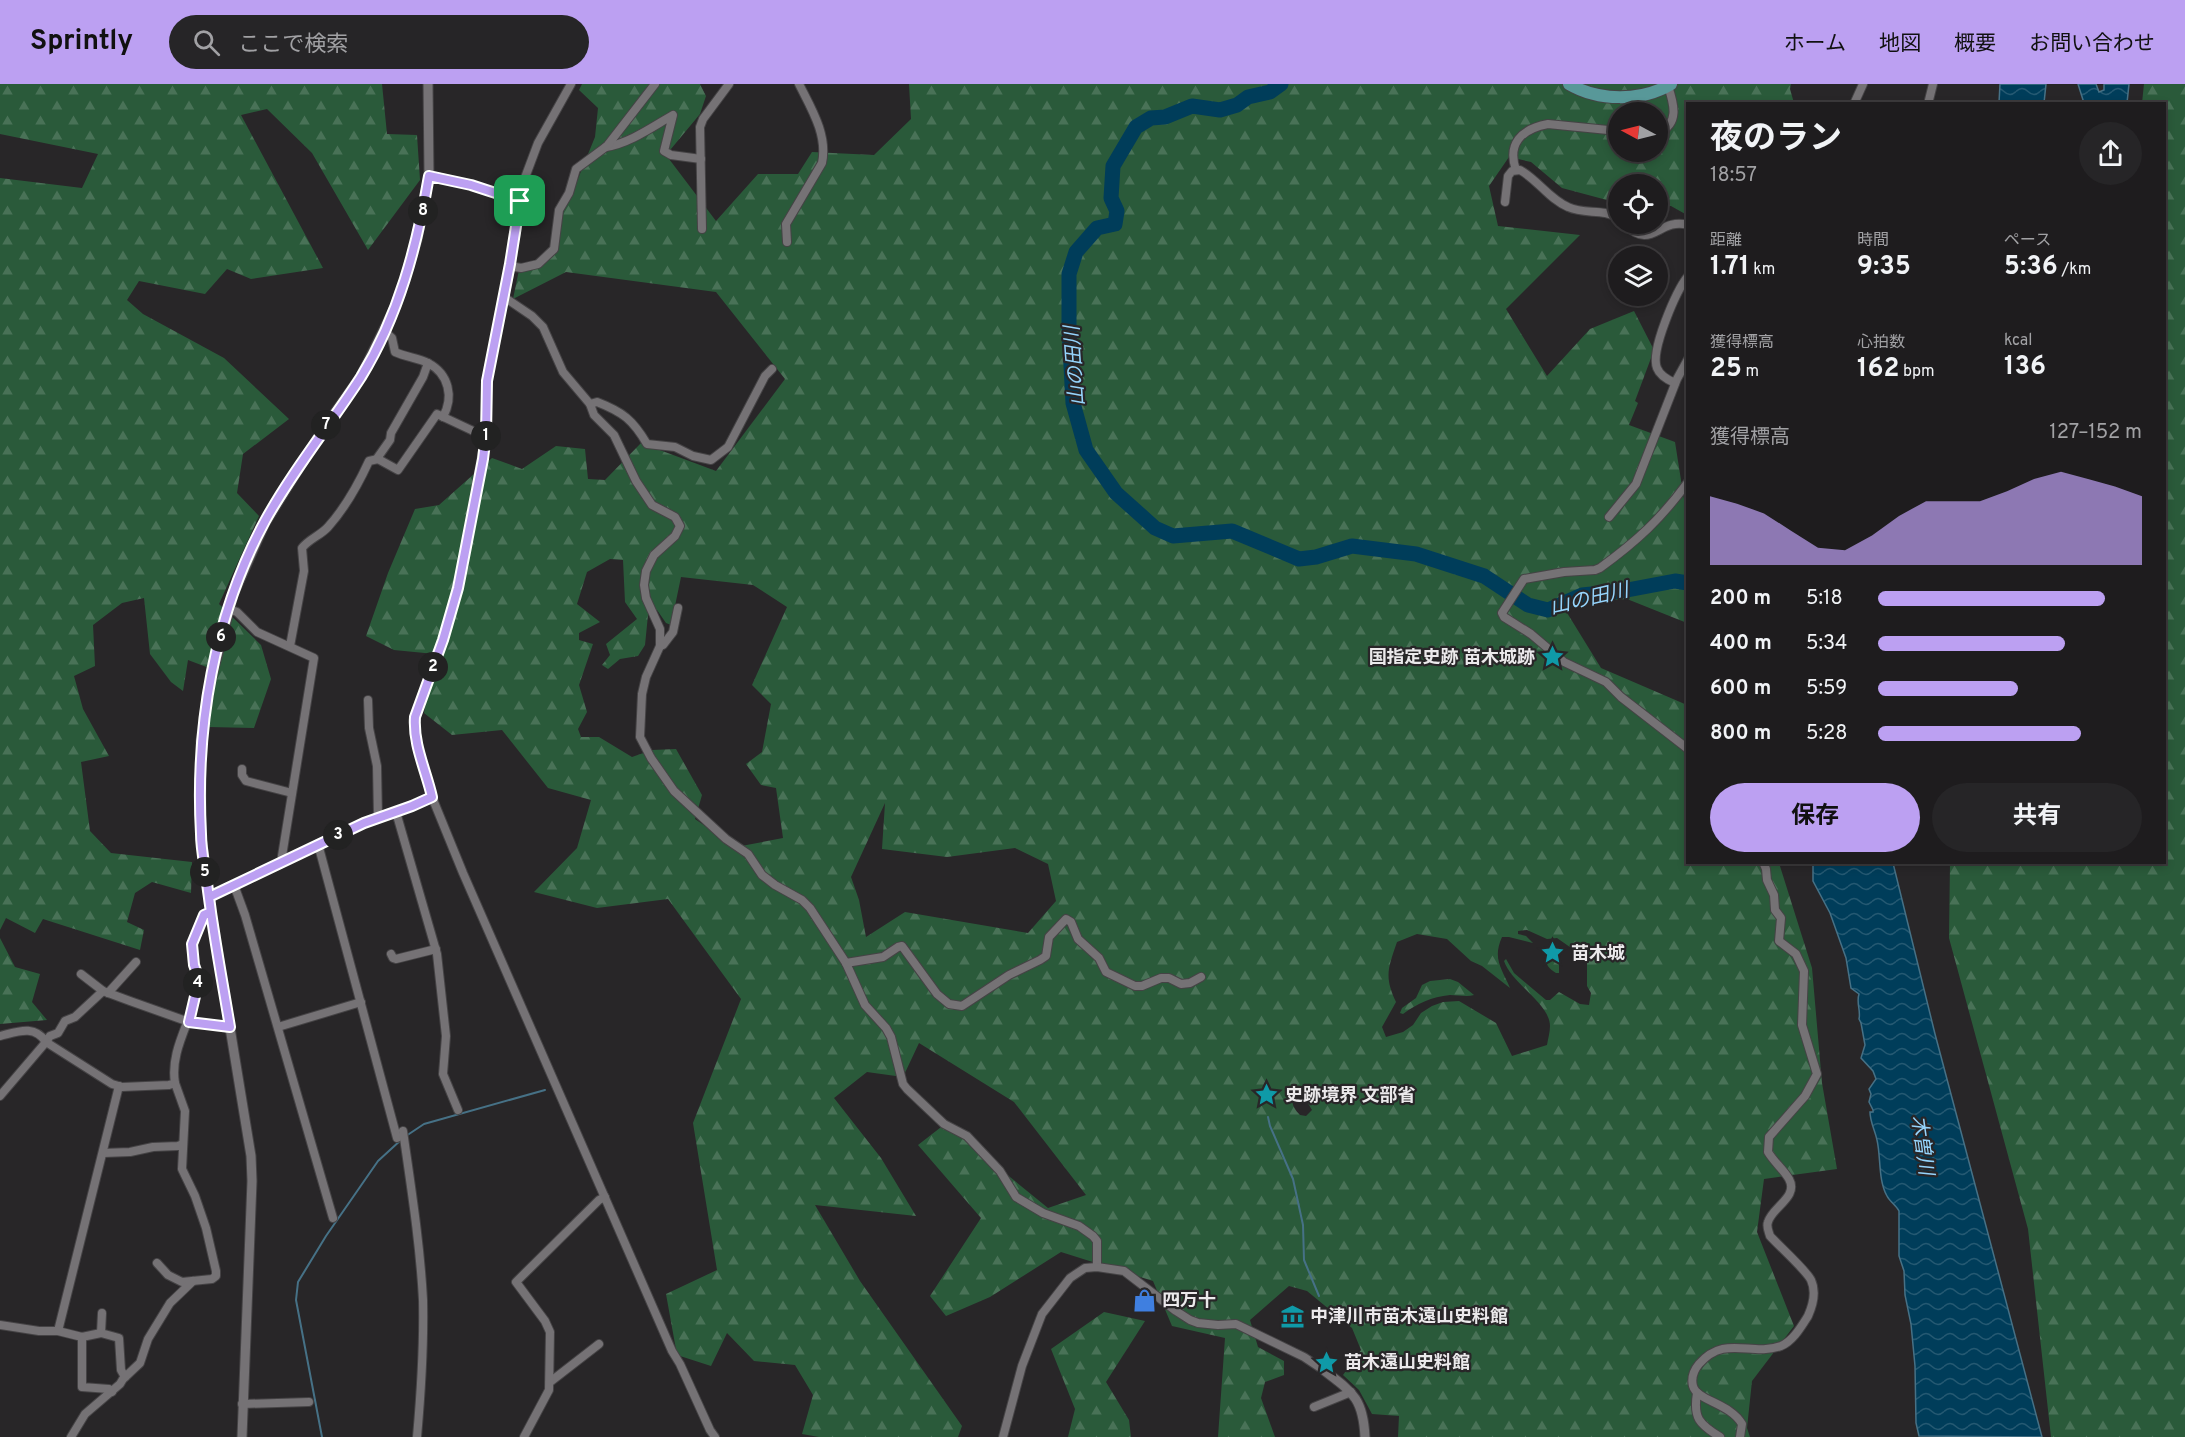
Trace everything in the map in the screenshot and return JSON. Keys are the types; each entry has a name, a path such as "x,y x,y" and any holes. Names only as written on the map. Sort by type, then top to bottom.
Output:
{"main road":[{"path":"1569,84 1582,91 1609,97 1653,92 1670,85"}],"street":[{"path":"242,1437 251,1156 211,912 201,836 201,741 208,691 229,609 249,556 264,523 322,431 361,376 384,331 411,265 429,176 428,84"},
{"path":"571,84 538,143 523,183 510,266 487,381 486,437 458,588 443,640 415,717 414,729 432,797 488,934 672,1351 715,1437"},
{"path":"510,266 520,268 538,264 554,249 559,210 569,193 576,169 606,147 656,84"},
{"path":"702,229 700,127 703,119 729,84"},
{"path":"787,242 786,224 822,163 824,153 817,123 799,84"},
{"path":"1855,102 1863,84"},
{"path":"1928,102 1933,84"},
{"path":"1668,126 1673,118 1674,107 1670,85"},
{"path":"606,147 614,146 646,131 673,115 664,151 671,155 701,159"},
{"path":"1516,170 1512,156 1515,144 1522,136 1537,127 1548,124 1608,130"},
{"path":"1504,202 1508,176 1516,170"},
{"path":"1516,170 1523,172 1554,199 1566,206 1577,210 1608,213"},
{"path":"429,176 471,185 520,201"},
{"path":"1668,225 1686,225"},
{"path":"1638,234 1643,236 1653,234"},
{"path":"1675,383 1660,373 1656,365 1656,356 1672,303 1686,279"},
{"path":"504,297 532,316 543,327 563,372 590,405 594,415 614,435 636,481 652,505 675,517 680,526 675,536 654,555 646,571 644,585 646,598 660,629 660,646 646,677 641,703 640,737 651,758 674,791 726,839 748,854 762,875 802,900 810,908 846,963 865,1005 891,1037 903,1084 907,1089 944,1124 967,1136 1000,1171 1016,1197 1043,1213 1079,1226 1093,1236 1097,1241 1097,1267"},
{"path":"384,331 392,338 395,352 428,363 441,373 449,390 449,404 443,417"},
{"path":"378,459 390,440 390,433 423,377 428,363"},
{"path":"1609,517 1636,484 1675,383 1686,363"},
{"path":"590,405 597,402 622,413 637,427 647,444 675,447 693,456 711,460 728,447 765,376 772,369"},
{"path":"290,646 304,571 302,548 326,529 353,495 369,461 378,459 398,470 437,414 486,437"},
{"path":"1686,485 1644,535 1600,568 1524,579 1502,612 1504,617 1531,634 1564,662 1606,682 1621,698 1686,747"},
{"path":"660,646 673,632 678,608"},
{"path":"229,609 237,612 256,632 314,658 282,856 284,861"},
{"path":"368,700 369,728 377,766 378,818"},
{"path":"242,769 242,775 246,781 292,793"},
{"path":"209,897 318,844 432,797"},
{"path":"396,812 436,950 446,1036 443,1074 458,1110"},
{"path":"318,844 400,1135 419,1244 423,1347 417,1437"},
{"path":"1720,1437 1700,1422 1696,1415 1697,1394 1692,1383 1694,1372 1705,1358 1727,1347 1767,1348 1784,1344 1794,1337 1804,1322 1811,1308 1814,1294 1810,1279 1770,1236 1767,1228 1770,1217 1791,1190 1790,1180 1768,1152 1769,1137 1805,1096 1817,1074 1802,1025 1804,971 1796,954 1779,941 1781,918 1775,910 1774,895 1767,880 1764,864"},
{"path":"234,885 333,1218"},
{"path":"157,1263 168,1275 182,1282 212,1279 216,1276 199,1207 182,1169 184,1105 175,1083 176,1053 189,1022 199,979 194,965 192,944 204,915 211,912"},
{"path":"846,963 883,957 902,946 937,994 949,1004 962,1006 1009,975 1046,956 1049,937 1066,919 1071,922 1078,939 1099,958 1107,972 1135,986 1142,986 1161,978 1169,978 1181,984 1190,983 1202,976"},
{"path":"391,954 396,959 436,950"},
{"path":"0,1096 50,1036 58,1033 65,1021 75,1017 106,992 136,962"},
{"path":"81,974 106,992 189,1022 230,1027"},
{"path":"278,1027 361,1002"},
{"path":"0,1036 27,1030 34,1031 46,1042 112,1084 119,1086 175,1083"},
{"path":"58,1331 119,1086"},
{"path":"102,1152 130,1152 183,1144"},
{"path":"524,1437 549,1390 550,1332 545,1321 516,1282 599,1200 605,1197"},
{"path":"1003,1437 1022,1366 1042,1314 1070,1278 1085,1268 1097,1267 1124,1271 1190,1320 1198,1323 1236,1324 1304,1357 1351,1392 1361,1405 1365,1437"},
{"path":"71,1437 86,1414 112,1392 140,1363 148,1339 170,1302 192,1281"},
{"path":"100,1333 102,1313"},
{"path":"0,1325 39,1331 58,1331 82,1337 100,1333 119,1338 121,1370 125,1377"},
{"path":"82,1337 82,1387 109,1389 112,1392"},
{"path":"550,1382 599,1344"},
{"path":"1314,1407 1351,1392"},
{"path":"1697,1394 1733,1412 1742,1424 1740,1437"},
{"path":"242,1404 309,1402"}],"green space":[{"path":"0,84 382,84 387,134 417,135 420,180 368,250 312,153 267,109 241,115 323,268 251,279 227,269 205,294 139,281 127,300 143,314 224,358 289,419 243,454 237,493 259,516 219,604 261,645 271,679 254,728 209,727 217,671 188,660 183,691 171,682 150,654 144,598 122,603 93,625 95,666 74,676 83,709 109,756 81,762 90,831 111,853 192,862 191,893 152,882 135,893 127,922 144,930 140,950 43,919 35,933 6,918 0,930 0,178 82,188 98,154 0,134"},
{"path":"582,84 700,84 706,96 700,114 666,155 716,221 758,174 798,174 812,152 874,155 911,119 909,84 1791,84 1794,102 1686,102 1686,214 1668,206 1668,174 1608,174 1608,200 1562,188 1531,162 1509,157 1489,186 1498,226 1580,235 1506,309 1547,376 1590,329 1634,311 1654,350 1635,401 1638,403 1629,425 1675,442 1686,512 1686,623 1627,599 1561,603 1601,668 1686,705 1686,864 1779,864 1812,968 1822,1083 1837,1169 1764,1179 1757,1232 1794,1326 1752,1381 1747,1428 1750,1437 1398,1437 1399,1416 1372,1414 1359,1390 1343,1375 1361,1350 1352,1328 1307,1291 1289,1286 1250,1320 1258,1347 1284,1361 1284,1375 1265,1382 1261,1398 1275,1437 1218,1437 1225,1338 1172,1326 1153,1281 1061,1252 990,1297 946,1316 930,1296 981,1218 918,1145 945,1124 1048,1208 1086,1195 1014,1102 919,1043 903,1077 867,1072 834,1098 881,1158 916,1216 815,1205 860,1281 962,1426 958,1437 819,1437 802,1434 813,1395 795,1365 754,1361 727,1333 711,1366 677,1355 666,1294 717,1270 693,1123 741,999 668,899 597,908 534,892 577,848 591,800 548,788 502,730 452,735 424,713 435,654 394,650 366,636 388,573 415,509 439,505 492,458 522,469 556,446 585,449 588,479 605,480 641,443 716,471 785,379 716,292 566,272 513,299 519,270 539,267 552,256 560,239 560,217 595,137 598,108 579,90","holes":["610,559 623,560 625,602 637,619 606,644 610,655 602,665 608,669 620,659 638,656 645,645 648,615 657,610 666,623 671,625 681,577 753,585 787,607 752,685 771,704 762,752 746,764 761,785 776,788 783,838 736,847 695,819 702,795 676,749 652,750 632,757 599,737 581,737 578,729 587,712 579,685 593,644 579,640 579,633 600,622 577,604 587,572","885,803 882,849 947,857 1015,848 1048,864 1056,901 1028,933 905,912 866,937 859,900 851,877","1527,930 1547,939 1557,938 1587,959 1587,986 1591,993 1589,1005 1580,1004 1559,992 1550,1000 1546,1000 1514,973 1506,959 1504,961 1515,978 1544,1010 1550,1028 1547,1045 1512,1056 1496,1023 1459,1001 1443,1002 1432,1006 1421,1013 1413,1025 1403,1032 1386,1037 1382,1027 1396,1002 1390,986 1389,972 1397,942 1417,934 1447,939 1471,961 1482,966 1510,988 1499,964 1499,945 1502,937 1533,943 1526,936 1518,934 1518,931","1300,1090 1312,1110 1306,1116 1300,1115 1293,1105 1293,1093"]},
{"path":"2144,84 2185,84 2185,1437 2051,1437 2028,1229 1949,938 1950,864 2166,864 2166,102 2142,102"},
{"path":"0,938 15,967 40,974 32,1002 47,1020 0,1024"},
{"path":"1548,957 1559,962 1559,973 1548,966"},
{"path":"1450,979 1458,982 1474,995 1437,997 1403,1014 1400,1013 1402,1008 1416,998 1422,985 1430,981"},
{"path":"1104,1312 1145,1321 1106,1382 1129,1420 1131,1437 1068,1437 1075,1409 1051,1349"}],"water":[{"path":"2000,84 2046,84 2044,102 1999,102"},
{"path":"2078,84 2096,84 2099,92 2104,90 2104,84 2129,84 2127,102 2084,102"},
{"name":"木曽川","path":"1813,864 1893,864 1935,1034 2042,1437 1919,1436 1916,1423 1915,1366 1911,1324 1905,1295 1904,1271 1899,1256 1899,1211 1884,1190 1877,1140 1870,1116 1873,1110 1869,1102 1871,1094 1869,1089 1876,1079 1873,1071 1861,1058 1865,1045 1859,1019 1859,994 1851,988 1846,958 1830,913 1813,881"}],"waterway":[{"name":"山の田川","path":"1281,84 1270,92 1248,97 1237,105 1220,110 1192,106 1165,117 1151,118 1136,127 1113,166 1111,198 1117,211 1115,224 1097,228 1076,252 1069,274 1073,403 1086,450 1116,493 1155,528 1173,536 1232,531 1299,559 1316,557 1352,546 1416,554 1484,576 1528,605 1548,610 1582,595 1622,591 1675,581 1686,583"},
{"path":"406,1136 424,1124 545,1090"},
{"path":"1268,1117 1293,1179 1303,1225 1304,1260 1319,1296"},
{"path":"322,1437 296,1300 298,1282 326,1236 378,1161 402,1139"}],"place":[{"name":"国指定史跡 苗木城跡","path":"1553,657"},
{"name":"苗木城","path":"1553,953"},
{"name":"史跡境界 文部省","path":"1267,1095"},
{"name":"四万十","path":"1144,1300"},
{"name":"中津川市苗木遠山史料館","path":"1292,1316"},
{"name":"苗木遠山史料館","path":"1326,1362"}],"route":[{"path":"520,201 471,185 429,176 411,265 384,331 361,376 283,491 264,523 249,556 222,632 208,691 201,741 201,836 209,897 230,1027 189,1022 199,979 194,965 192,944 204,915 211,912 209,897 364,823 432,797 428,777 419,753 414,729 415,717 443,640 458,588 483,459 487,381 520,201"}]}
